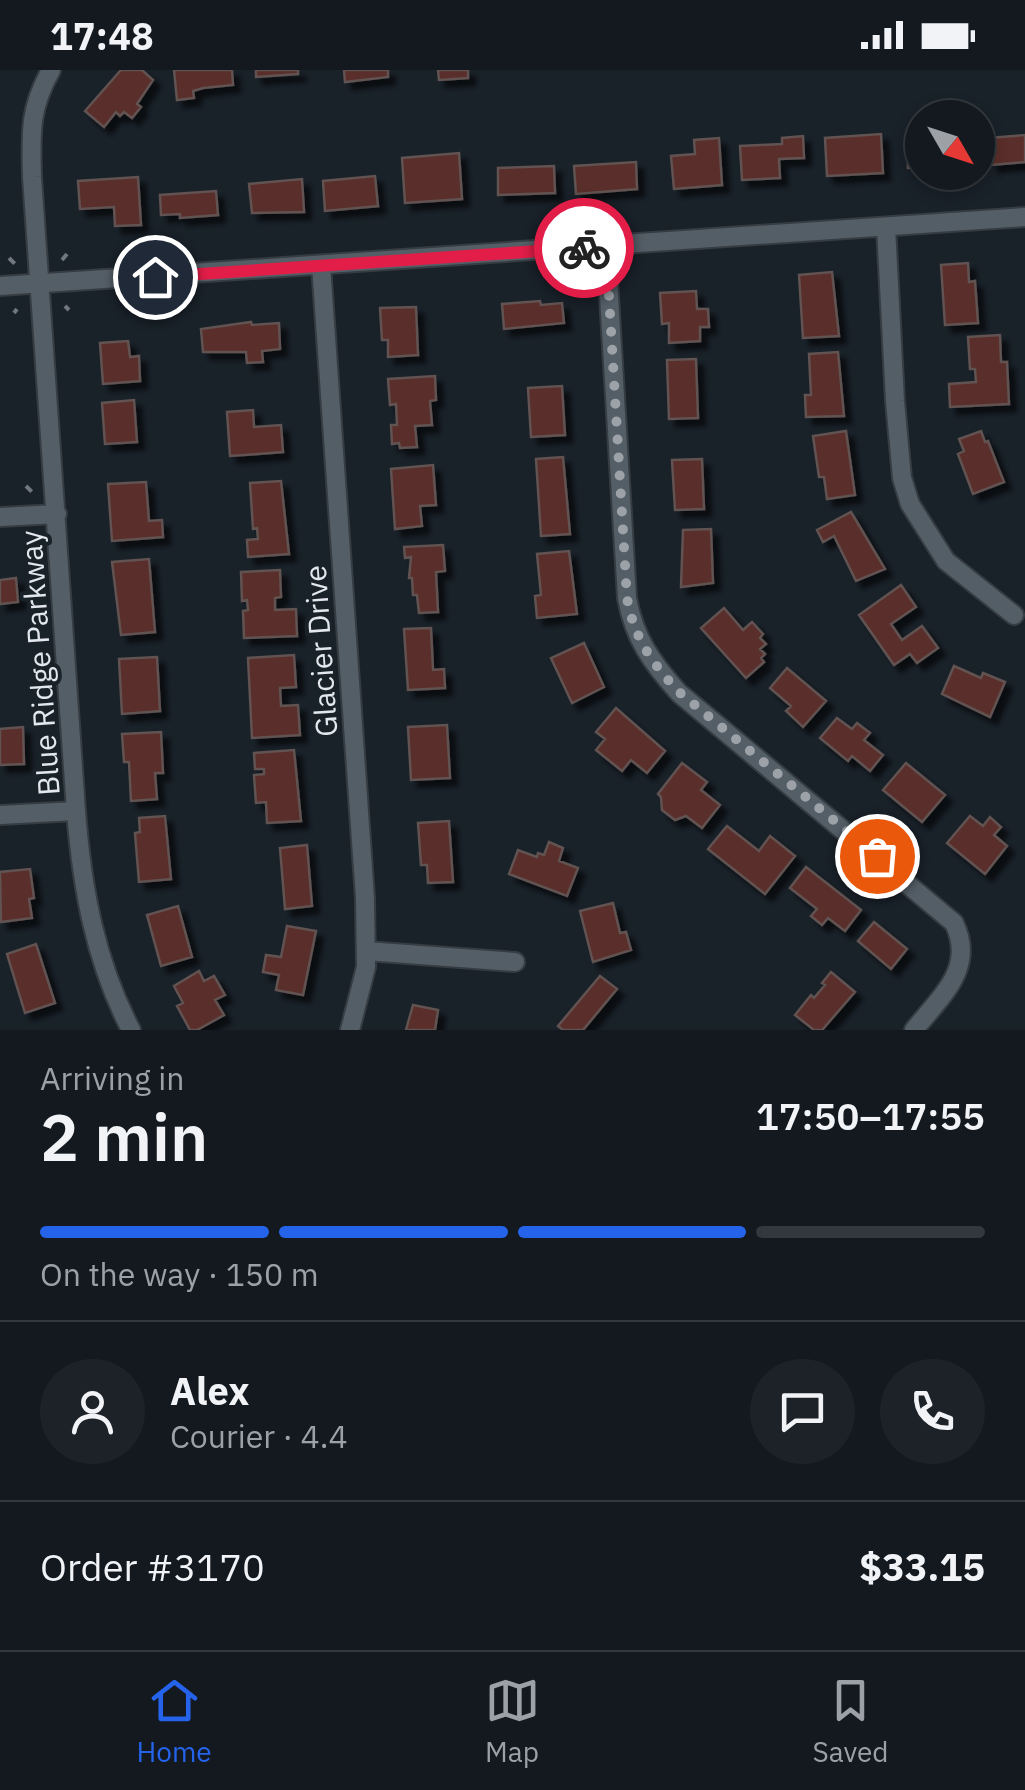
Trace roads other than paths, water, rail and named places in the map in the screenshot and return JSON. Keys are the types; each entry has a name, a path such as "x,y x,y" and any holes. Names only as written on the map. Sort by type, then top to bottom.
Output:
{"street":[{"name":"Blue Ridge Parkway","path":"50,70 34,102 31,120 76,811 87,905 105,974 130,1030"},
{"path":"0,286 1025,218"},
{"path":"886,227 902,478 907,495 946,561 1014,615"},
{"path":"606,246 627,598 639,641 651,663 679,692 937,906 958,932 962,964 914,1030"},
{"name":"Glacier Drive","path":"321,266 366,898 366,967 350,1030"},
{"path":"0,517 57,514"},
{"path":"0,816 76,811"},
{"path":"366,951 516,962"}]}
